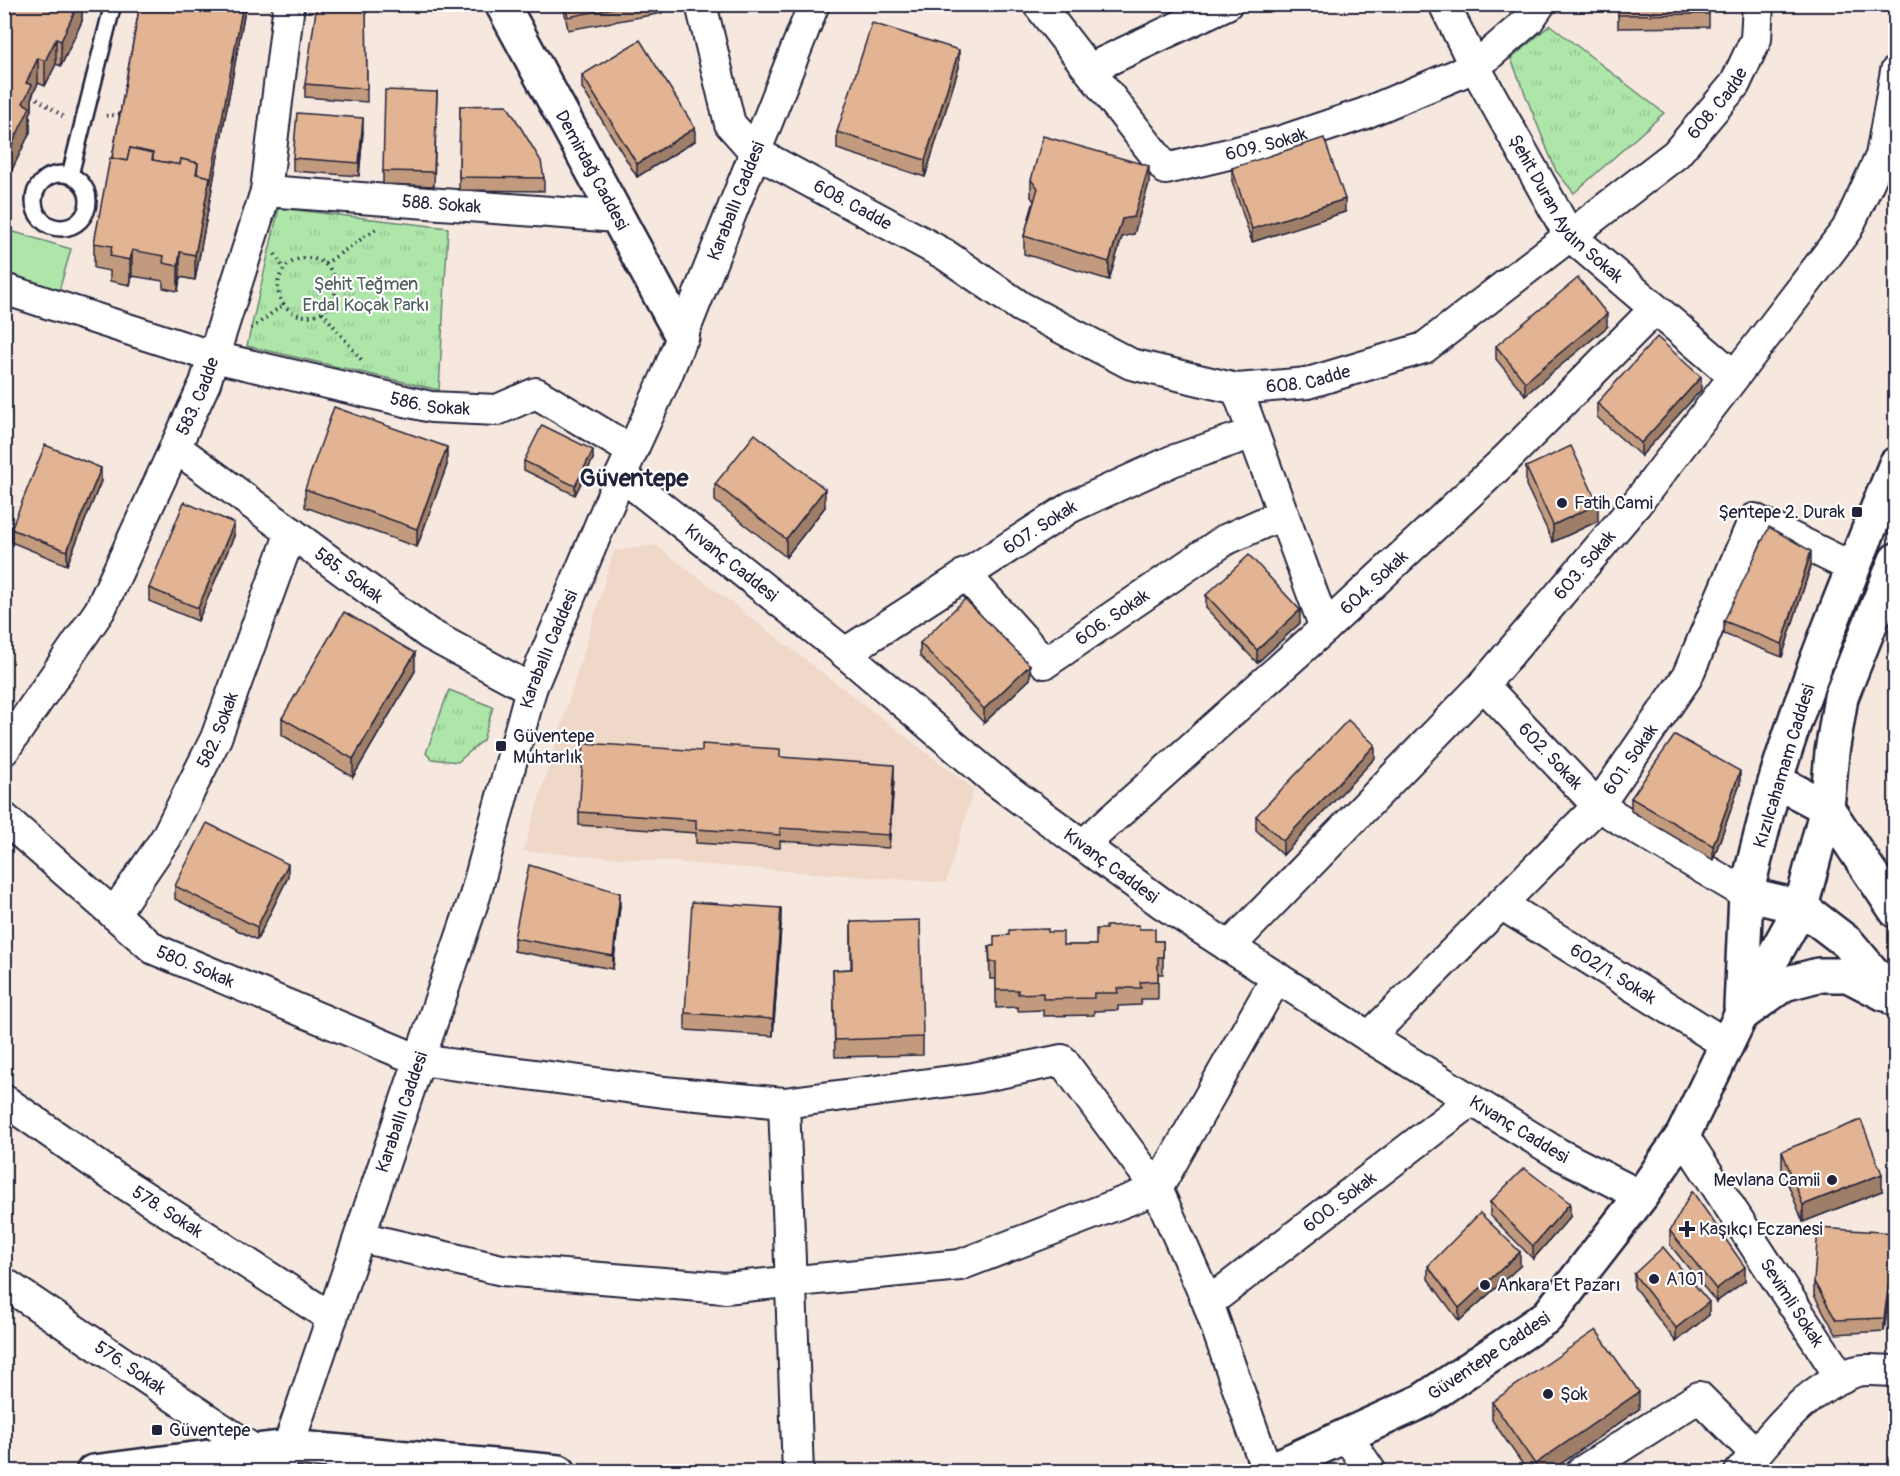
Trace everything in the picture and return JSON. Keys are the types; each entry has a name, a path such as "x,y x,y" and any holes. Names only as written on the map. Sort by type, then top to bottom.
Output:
{"street":[{"name":"583. Cadde","path":"4,750 100,610 205,383 266,191 289,4"},
{"name":"Demirdağ Caddesi","path":"502,4 682,336"},
{"name":"608. Cadde","path":"701,4 730,124 755,152 944,254 1021,308 1131,364 1237,389 1308,383 1424,348 1676,154 1735,84 1756,39 1758,4"},
{"name":"Karaballı Caddesi","path":"274,1457 332,1317 475,896 531,689 682,336 814,4"},
{"name":"609. Sokak","path":"1038,4 1166,169 1292,137 1363,114 1475,67 1528,21 1540,4"},
{"path":"1089,69 1227,4"},
{"name":"Şehit Duran Aydın Sokak","path":"1444,4 1475,67 1569,235 1734,376"},
{"name":"603. Sokak","path":"1229,947 1483,685 1637,503 1846,229 1881,156 1896,71"},
{"name":"588. Sokak","path":"266,191 617,217"},
{"path":"4,289 214,357"},
{"name":"604. Sokak","path":"1083,845 1325,628 1506,459 1655,309"},
{"name":"586. Sokak","path":"214,357 431,407 497,410 536,393 627,463"},
{"path":"1237,389 1325,628"},
{"name":"607. Sokak","path":"845,653 1071,507 1172,461 1253,433"},
{"name":"585. Sokak","path":"175,447 429,634 531,689"},
{"name":"Kıvanç Caddesi","path":"627,463 993,779 1163,904 1370,1037 1559,1154 1641,1196"},
{"name":"Kızılcahamam Caddesi","path":"1741,1015 1746,894 1776,781 1792,731 1853,568 1896,464"},
{"name":"606. Sokak","path":"965,574 1045,663 1225,540 1283,514"},
{"name":"601. Sokak","path":"1370,1037 1598,806 1687,677 1754,519 1853,568"},
{"name":"582. Sokak","path":"114,914 166,838 216,738 291,532"},
{"name":"Kızılcahamam Caddesi","path":"1801,907 1827,808 1832,752 1841,697 1896,560"},
{"name":"602. Sokak","path":"1483,685 1598,806 1746,894"},
{"path":"1776,781 1827,808 1896,911"},
{"name":"580. Sokak","path":"4,818 154,949 420,1060 664,1092 784,1104 974,1078 1062,1060 1157,1189"},
{"path":"1746,894 1801,907 1848,943 1895,999"},
{"name":"602/1. Sokak","path":"1501,904 1726,1044"},
{"name":"Güventepe Caddesi","path":"1267,1471 1422,1401 1548,1316 1641,1196 1683,1135 1741,1015 1801,907"},
{"path":"1741,1015 1784,984 1818,975 1848,975 1895,999"},
{"path":"360,1237 502,1270 724,1288 960,1265 1157,1189 1277,977"},
{"name":"578. Sokak","path":"4,1100 114,1177 332,1317"},
{"name":"600. Sokak","path":"1208,1303 1472,1100"},
{"path":"784,1104 798,1472"},
{"name":"Sevimli Sokak","path":"1683,1135 1841,1378"},
{"path":"1157,1189 1208,1303 1267,1471"},
{"name":"576. Sokak","path":"4,1283 274,1457"},
{"path":"1581,1472 1699,1397 1748,1463 1798,1406 1825,1386 1856,1371 1896,1371"},
{"path":"1346,1435 1371,1472"},
{"path":"93,1472 274,1457 559,1472"}],"lane":[{"path":"70,175 113,4"}],"path":[{"path":"32,95 82,129"},
{"path":"325,264 380,227"},
{"path":"308,257 317,259 332,271 336,279 334,298 330,306 322,312 306,316 290,310 279,296 279,277 284,269 299,259 308,257"},
{"path":"322,312 365,364"}],"shaded area":[{"path":"656,545 974,789 946,883 523,851 614,551"}],"green space":[{"path":"1550,25 1664,113 1574,193 1556,171 1511,59"},
{"name":"Şehit Teğmen Erdal Koçak Parkı","path":"279,208 448,228 439,390 247,346"},
{"path":"4,229 71,249 59,291 5,274"},
{"path":"449,690 493,707 483,740 458,762 431,759 426,753"}],"building":[{"path":"5,4 78,4 61,41 56,39 45,61 38,58 26,83 32,85 23,103 30,107 8,153 4,152"},
{"path":"140,4 243,4 210,184 210,177 197,174 198,163 181,159 180,165 153,160 153,153 130,148 127,161 112,158"},
{"path":"317,4 366,4 367,89 305,84"},
{"path":"565,4 635,4 568,17"},
{"path":"1618,4 1709,4 1709,14 1618,15"},
{"path":"872,23 959,50 925,160 837,132"},
{"path":"640,40 695,128 637,164 582,75"},
{"path":"385,90 437,92 434,172 383,171"},
{"path":"507,105 541,161 544,178 459,177 460,106"},
{"path":"297,113 363,118 359,163 293,158"},
{"path":"1043,136 1149,166 1134,217 1122,219 1109,262 1024,236 1038,188 1031,180"},
{"path":"1324,138 1345,199 1252,229 1232,168"},
{"path":"130,148 153,153 152,160 180,165 181,159 198,163 196,174 210,177 195,255 180,252 178,266 163,263 164,256 132,250 130,260 110,256 112,246 94,243 110,158 127,161"},
{"path":"1578,278 1607,314 1525,382 1496,346"},
{"path":"4,327 10,329 4,346"},
{"path":"1657,337 1701,377 1641,443 1597,403"},
{"path":"334,407 447,447 417,529 305,489"},
{"path":"542,425 593,450 575,486 524,461"},
{"path":"755,434 825,489 786,539 715,484"},
{"path":"45,445 101,468 67,551 11,529"},
{"name":"Fatih Cami","path":"1571,446 1598,504 1553,525 1526,467"},
{"path":"184,502 234,523 198,608 149,588"},
{"path":"1769,527 1811,551 1782,644 1724,621"},
{"path":"1249,555 1300,610 1257,650 1206,595"},
{"path":"965,599 1030,665 984,709 920,643"},
{"path":"344,612 415,653 353,759 282,718"},
{"path":"1348,720 1375,745 1283,841 1256,816"},
{"path":"1675,735 1740,771 1713,846 1631,798"},
{"path":"584,743 702,751 702,744 780,749 780,757 894,765 889,835 780,828 780,835 696,829 696,820 579,812"},
{"path":"207,823 288,864 257,927 175,886"},
{"path":"529,865 620,893 613,956 514,938"},
{"path":"692,902 781,908 773,1019 685,1013"},
{"path":"920,920 923,1037 835,1040 833,970 852,969 851,922"},
{"path":"1139,925 1139,929 1155,929 1155,941 1163,941 1163,957 1158,957 1158,981 1140,982 1141,988 1117,988 1118,993 1094,993 1094,998 1043,999 1043,993 1018,994 1018,990 996,990 996,962 990,962 989,946 994,946 994,936 1009,935 1009,930 1048,929 1048,932 1063,932 1063,945 1096,945 1096,929 1106,929 1106,926"},
{"name":"Mevlana Camii","path":"1861,1120 1882,1174 1803,1205 1782,1151"},
{"path":"1524,1168 1570,1203 1533,1246 1490,1202"},
{"path":"1692,1191 1745,1267 1716,1289 1670,1231"},
{"path":"1480,1213 1520,1252 1459,1308 1428,1266"},
{"path":"1818,1228 1896,1233 1884,1318 1836,1320 1814,1282"},
{"path":"1663,1247 1709,1302 1676,1328 1634,1274"},
{"path":"1596,1330 1639,1392 1535,1464 1492,1402"}],"place":[{"name":"Fatih Cami","path":"1562,503"},
{"name":"Şentepe 2. Durak","path":"1857,512"},
{"name":"Güventepe Muhtarlık","path":"501,746"},
{"name":"Mevlana Camii","path":"1832,1180"},
{"name":"Kaşıkçı Eczanesi","path":"1687,1229"},
{"name":"A101","path":"1654,1279"},
{"name":"Ankara Et Pazarı","path":"1485,1285"},
{"name":"Şok","path":"1548,1394"},
{"name":"Güventepe","path":"157,1430"}],"district":[{"name":"Güventepe","path":"634,478"}]}
